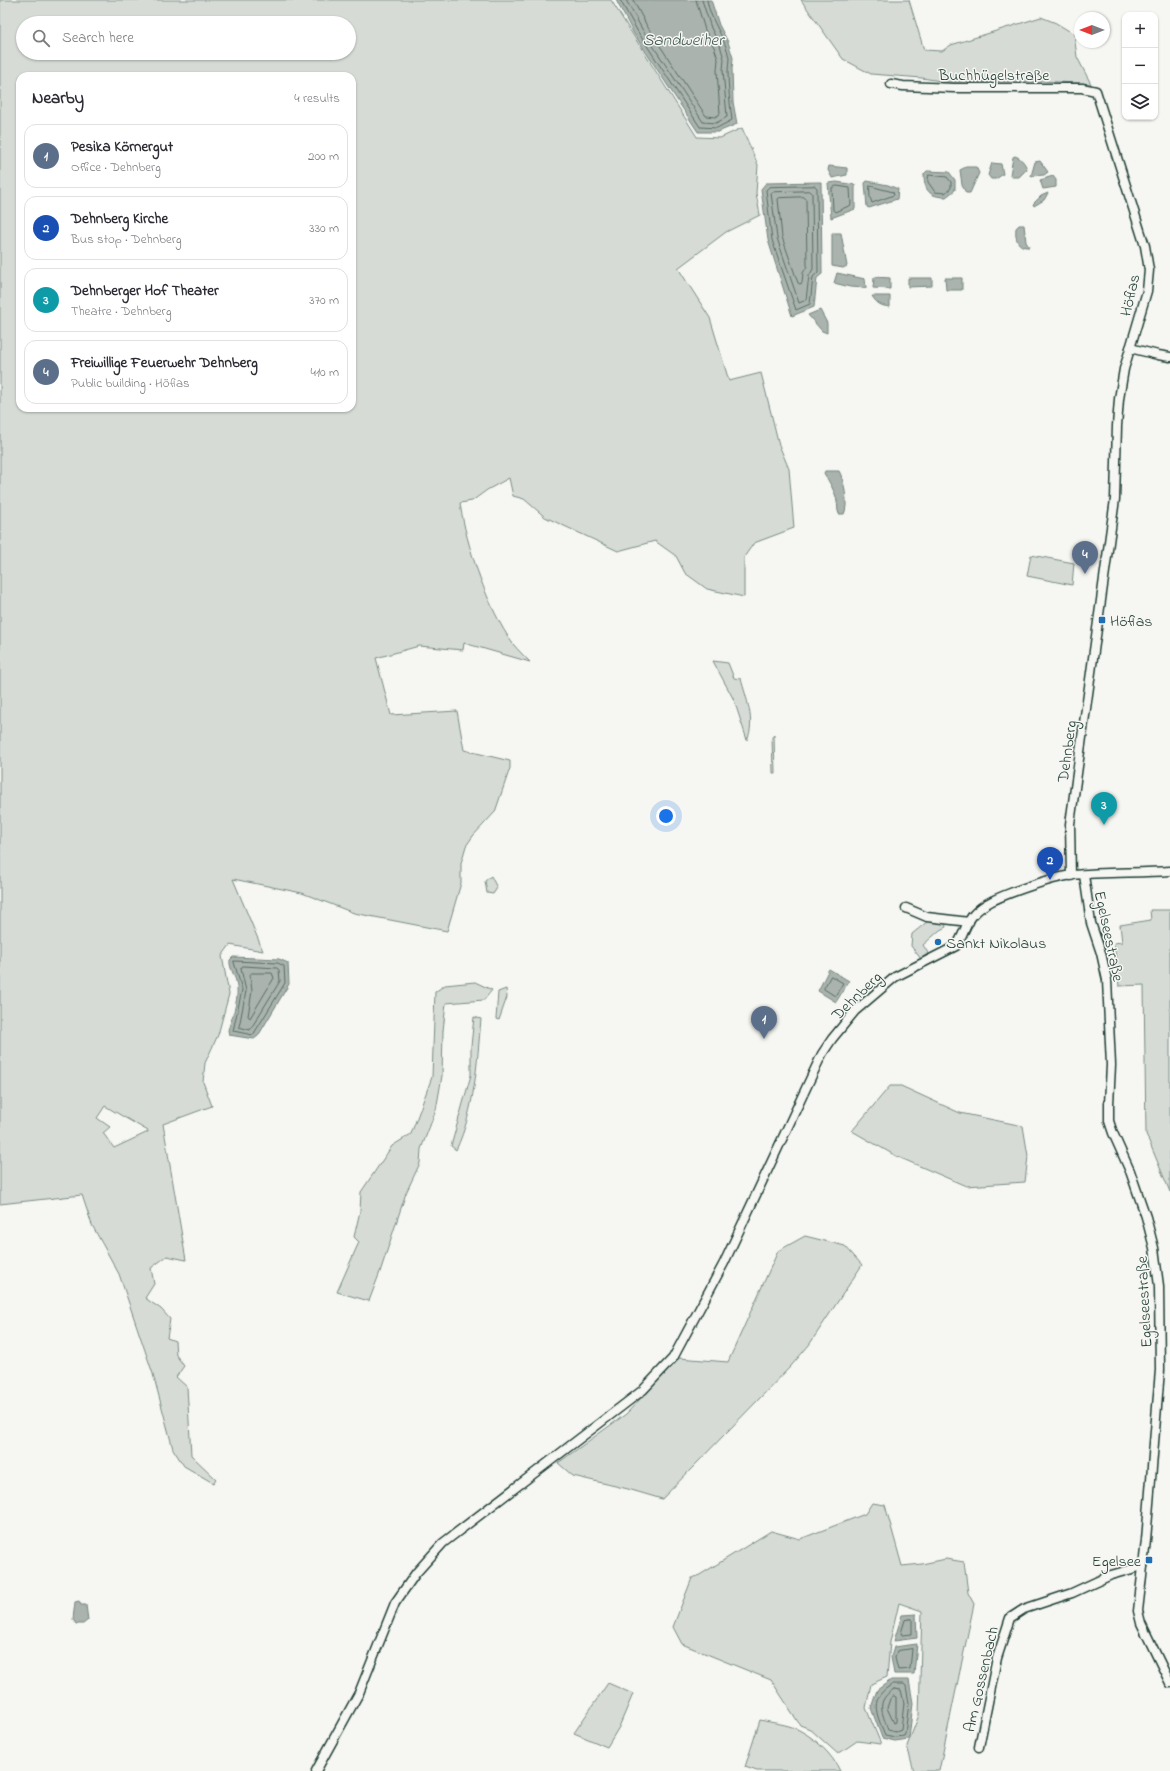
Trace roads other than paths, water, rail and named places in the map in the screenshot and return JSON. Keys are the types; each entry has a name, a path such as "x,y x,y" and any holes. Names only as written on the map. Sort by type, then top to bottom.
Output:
{"street":[{"name":"Buchhügelstraße","path":"891,84 903,86 954,88 1082,88 1096,91"},
{"name":"Höflas","path":"1096,91 1145,246 1149,270 1147,291 1124,369 1119,399 1115,499 1097,630"},
{"path":"1130,348 1158,356 1170,357"},
{"name":"Dehnberg","path":"1071,876 1070,824 1097,630"},
{"name":"Dehnberg","path":"316,1771 358,1693 395,1603 416,1573 443,1543 642,1390 673,1358 724,1263 822,1054 844,1022 869,997 895,977 956,946 962,939 969,922 980,908 1000,897 1036,884 1071,876 1170,871"},
{"name":"Egelseestraße","path":"1084,875 1091,923 1101,953 1107,980 1111,1058 1108,1104 1110,1121 1113,1133 1130,1171 1146,1217 1154,1248 1159,1286 1160,1370 1138,1611 1141,1623 1170,1683"},
{"path":"906,908 928,917 969,922"},
{"name":"Am Gossenbach","path":"979,1746 997,1658 1010,1618 1024,1610 1072,1593 1111,1575 1143,1566"}],"water":[{"name":"Sandweiher","path":"616,0 711,0 719,25 728,42 733,58 733,102 737,124 718,132 698,132 634,34"},
{"path":"1015,156 1022,161 1027,169 1019,177 1012,177 1010,175 1013,157"},
{"path":"1040,161 1048,172 1044,175 1031,176 1035,162"},
{"path":"992,163 1001,164 1003,174 996,179 991,179 988,175"},
{"path":"829,166 847,168 847,175 832,178 828,170"},
{"path":"966,167 976,167 979,173 970,193 966,193 962,185 960,170"},
{"path":"927,171 949,172 955,180 955,190 946,197 935,196 929,192 926,188 924,180 924,174"},
{"path":"1053,176 1056,180 1056,187 1043,189 1040,180"},
{"path":"867,181 888,185 898,189 897,199 869,208 867,207 865,183"},
{"path":"821,182 822,274 817,278 814,307 792,316 768,240 761,189 766,183"},
{"path":"837,182 855,185 855,209 831,218 828,183"},
{"path":"1048,193 1044,200 1034,206 1033,204 1041,196"},
{"path":"1019,225 1024,225 1026,242 1029,247 1022,246 1018,242 1016,228"},
{"path":"832,233 841,233 847,266 843,268 832,266"},
{"path":"837,273 865,279 866,288 850,287 834,283"},
{"path":"875,277 890,278 890,289 873,288"},
{"path":"908,278 932,278 932,286 908,287"},
{"path":"945,278 962,278 962,290 946,290"},
{"path":"872,296 890,296 890,307 880,304"},
{"path":"820,310 827,323 827,333 822,331 808,315"},
{"path":"825,471 839,471 841,475 846,499 844,514 839,514 836,497 824,473"},
{"path":"233,957 279,959 288,963 289,984 258,1036 254,1039 229,1035 228,1030 237,993 236,981 230,963 230,960"},
{"path":"829,969 849,981 836,1002 818,991"},
{"path":"79,1601 81,1605 86,1605 88,1620 83,1624 76,1624 73,1619 75,1602"},
{"path":"916,1614 917,1638 894,1641 902,1615"},
{"path":"917,1644 914,1674 894,1674 891,1657 894,1647"},
{"path":"891,1680 909,1680 913,1703 909,1739 895,1741 882,1738 871,1708 877,1690"}],"place":[{"name":"Freiwillige Feuerwehr Dehnberg","path":"1085,574"},
{"name":"Höflas","path":"1102,620"},
{"name":"Dehnberger Hof Theater","path":"1104,825"},
{"name":"Dehnberg Kirche","path":"1050,880"},
{"name":"Sankt Nikolaus","path":"938,942"},
{"name":"Pesika Körnergut","path":"764,1039"},
{"name":"Egelsee","path":"1149,1560"}]}
